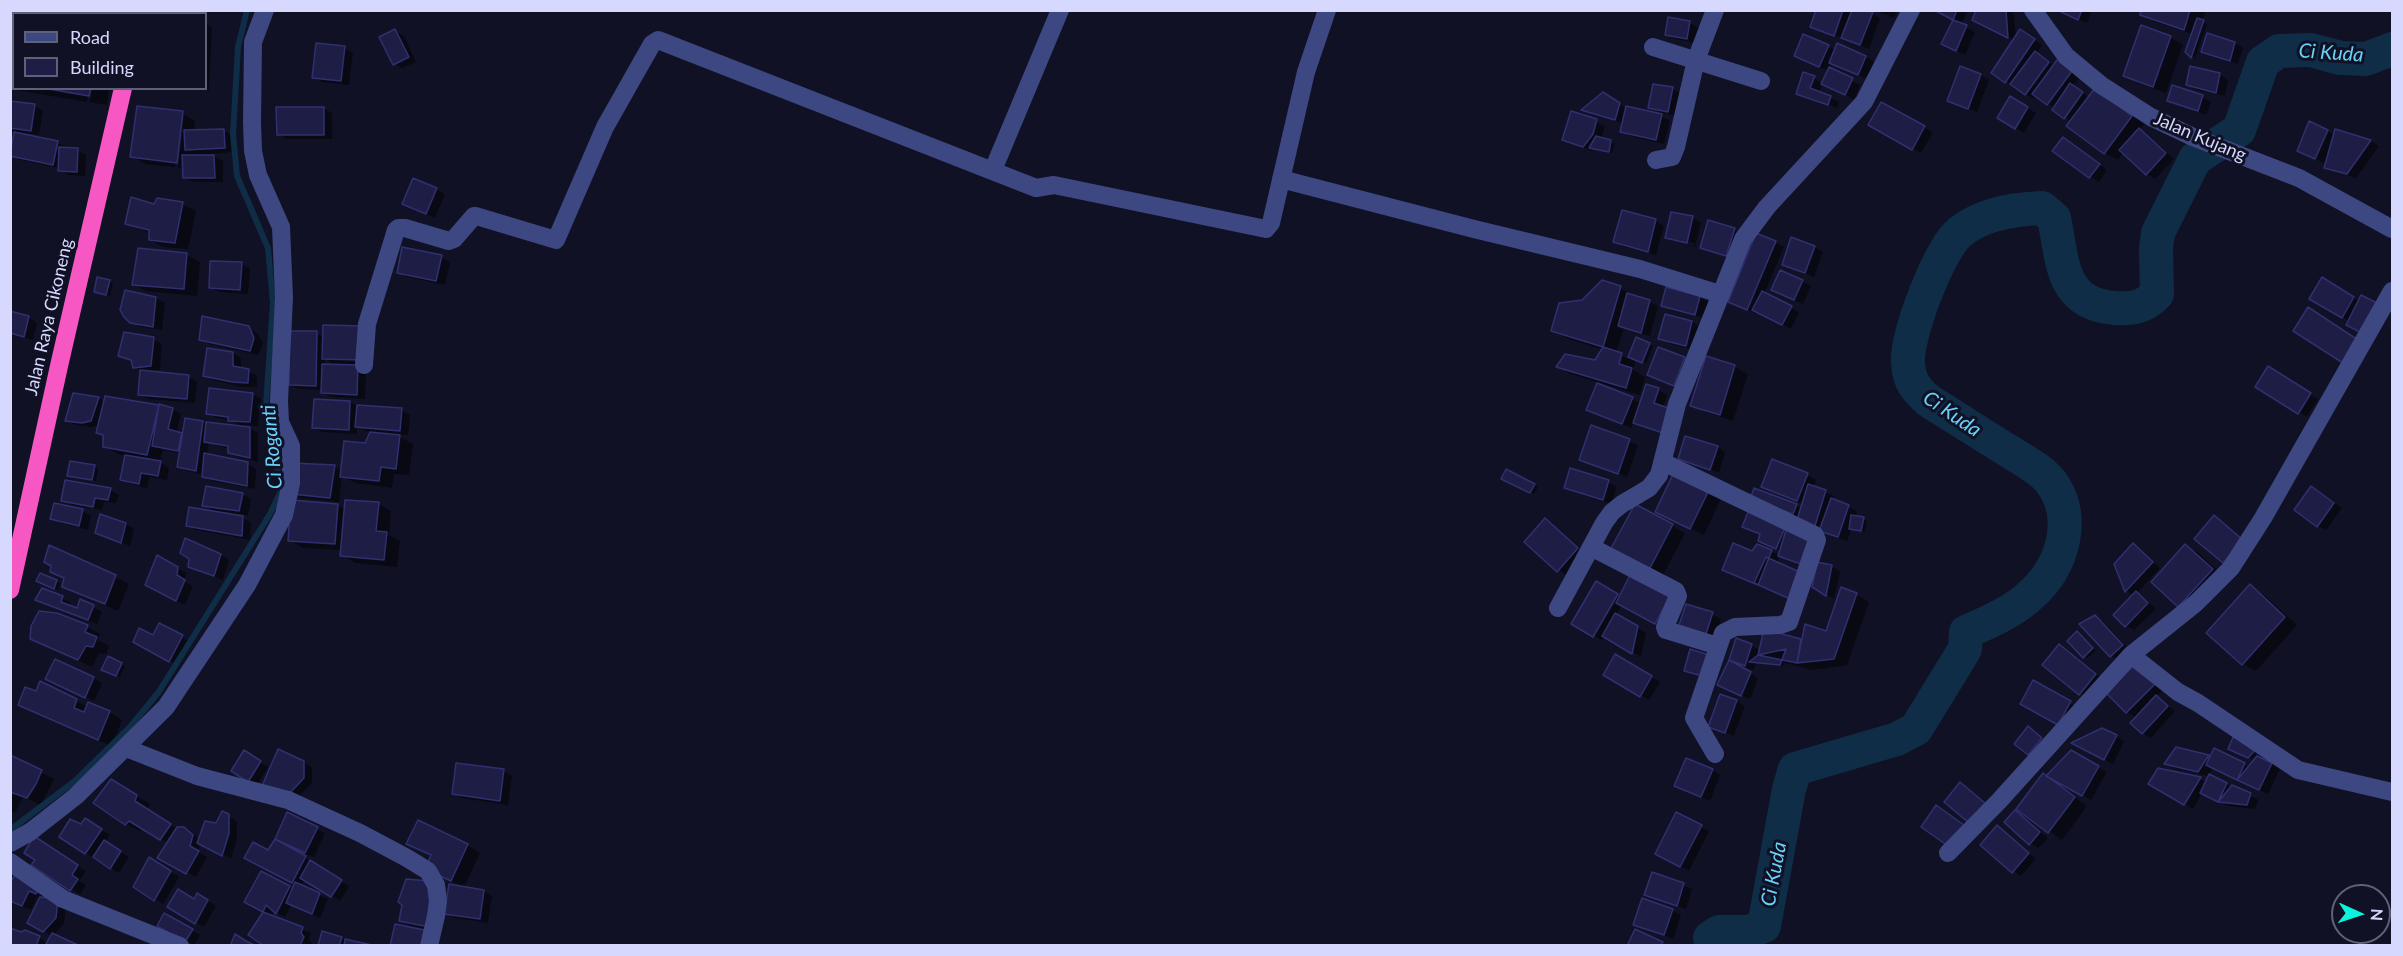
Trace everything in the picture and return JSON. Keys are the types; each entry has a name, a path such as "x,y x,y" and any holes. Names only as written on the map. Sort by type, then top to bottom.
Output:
{"highway":[{"name":"Jalan Raya Cikoneng","path":"10,590 123,90"}],"street":[{"path":"10,843 30,832 76,796 166,707 247,585 284,515 291,483 291,446 280,422 279,401 284,297 281,227 258,176 253,151 253,42 265,10"},
{"path":"993,170 1060,10"},
{"path":"364,365 366,324 396,230 405,228 449,241 454,239 476,216 556,240 605,127 652,44 658,40 1036,188 1054,184 1262,229 1269,228 1306,72 1327,10"},
{"path":"1656,160 1672,157 1676,147 1696,60 1715,10"},
{"path":"1558,608 1612,512 1654,483 1663,462 1677,404 1735,257 1754,223 1864,102 1911,10"},
{"name":"Jalan Kujang","path":"2032,10 2066,56 2101,85 2151,117 2193,137 2299,178 2392,229"},
{"path":"1653,46 1761,81"},
{"path":"1281,179 1640,269 1720,294"},
{"path":"1948,853 1999,801 2131,655 2196,603 2231,568 2263,518 2392,291"},
{"path":"1663,462 1815,535 1817,540 1789,622 1780,626 1735,627 1723,633 1694,718 1714,754"},
{"path":"1591,547 1676,591 1678,596 1665,627 1666,630 1718,646"},
{"path":"2131,655 2178,692 2298,770 2392,792"},
{"path":"126,748 197,776 288,800 360,833 428,871 436,885 438,901 429,945"},
{"path":"10,862 63,899 180,945"}],"building":[{"path":"10,10 50,10 50,12 12,12 12,84 10,83"},
{"path":"56,10 100,10 100,12 56,12"},
{"path":"1816,10 1843,10 1834,36 1810,27"},
{"path":"1852,10 1873,12 1860,45 1841,38"},
{"path":"1934,10 1957,10 1953,20"},
{"path":"1976,10 2006,10 2008,38 1972,20"},
{"path":"2057,10 2082,10 2078,20"},
{"path":"2141,10 2190,10 2184,30 2140,15"},
{"path":"1668,17 1690,21 1687,39 1665,35"},
{"path":"2197,18 2204,20 2191,58 2185,52"},
{"path":"1953,20 1967,25 1956,51 1941,44"},
{"path":"2141,25 2171,36 2153,87 2123,76"},
{"path":"395,29 409,57 393,65 379,37"},
{"path":"2020,29 2035,39 2005,83 1991,73"},
{"path":"2207,33 2235,42 2230,61 2201,52"},
{"path":"1803,34 1829,45 1819,67 1794,56"},
{"path":"316,43 345,46 341,81 312,78"},
{"path":"1837,43 1866,56 1858,75 1829,63"},
{"path":"2035,51 2049,62 2025,95 2010,84"},
{"path":"2057,60 2072,71 2047,105 2032,94"},
{"path":"1960,66 1981,74 1968,109 1947,101"},
{"path":"2190,66 2220,73 2216,93 2186,85"},
{"path":"1829,67 1853,78 1845,95 1821,84"},
{"path":"1803,72 1815,76 1810,88 1831,96 1828,105 1796,94"},
{"path":"2070,83 2083,92 2064,119 2052,110"},
{"path":"1653,84 1673,87 1668,112 1648,108"},
{"path":"2172,85 2203,95 2198,111 2167,101"},
{"path":"2095,88 2132,116 2104,154 2066,126"},
{"path":"54,90 90,90 89,96"},
{"path":"1603,92 1620,103 1615,120 1581,110"},
{"path":"2010,96 2028,107 2015,129 1997,118"},
{"path":"10,101 35,104 31,131 10,128"},
{"path":"1881,102 1925,126 1912,150 1868,125"},
{"path":"137,106 183,111 177,163 130,157"},
{"path":"1626,106 1662,114 1656,140 1620,132"},
{"path":"276,107 324,107 324,135 277,135"},
{"path":"1571,111 1597,119 1593,134 1583,147 1562,140"},
{"path":"2309,121 2328,130 2315,159 2297,151"},
{"path":"2139,128 2166,153 2146,175 2119,150"},
{"path":"224,129 225,148 185,150 184,130"},
{"path":"2335,129 2371,140 2347,174 2324,168"},
{"path":"14,132 58,141 53,165 10,156"},
{"path":"1596,136 1611,140 1609,152 1589,148"},
{"path":"2063,137 2100,164 2089,178 2052,151"},
{"path":"59,147 78,148 77,172 58,171"},
{"path":"182,155 214,155 215,178 183,178"},
{"path":"413,178 437,188 426,214 402,204"},
{"path":"131,197 154,204 157,198 183,202 175,243 149,240 149,230 125,224"},
{"path":"1622,210 1656,219 1648,252 1613,242"},
{"path":"1671,212 1693,216 1687,243 1665,238"},
{"path":"1708,220 1735,228 1726,256 1700,248"},
{"path":"1756,233 1776,241 1747,310 1728,302"},
{"path":"1791,237 1815,246 1805,273 1782,265"},
{"path":"402,247 442,255 436,281 397,273"},
{"path":"138,248 187,253 184,289 132,285"},
{"path":"210,261 242,262 240,290 209,288"},
{"path":"1780,270 1803,280 1794,300 1771,290"},
{"path":"97,277 110,280 106,295 94,292"},
{"path":"2322,277 2354,297 2342,318 2309,299"},
{"path":"1602,280 1621,286 1603,347 1551,331 1559,303 1582,300"},
{"path":"1666,287 1700,296 1695,315 1661,306"},
{"path":"125,290 156,297 153,327 130,323 124,317 120,310"},
{"path":"1762,291 1792,306 1782,325 1752,310"},
{"path":"1627,293 1650,300 1641,333 1618,326"},
{"path":"2361,295 2381,305 2366,335 2346,325"},
{"path":"2308,307 2358,340 2343,363 2293,331"},
{"path":"10,311 29,316 24,337 10,333"},
{"path":"1665,314 1692,321 1686,346 1658,339"},
{"path":"202,316 249,326 254,338 250,351 199,340"},
{"path":"323,325 363,326 362,360 322,359"},
{"path":"289,331 317,331 316,386 289,385"},
{"path":"124,332 154,337 151,366 133,368 131,360 118,356"},
{"path":"1636,337 1650,343 1642,363 1628,357"},
{"path":"1603,347 1622,353 1619,364 1632,368 1626,388 1556,367 1565,354 1595,360"},
{"path":"1658,347 1685,357 1674,386 1647,375"},
{"path":"207,348 233,352 233,366 249,369 248,383 203,376"},
{"path":"1706,356 1735,365 1720,415 1690,406"},
{"path":"322,364 358,365 357,395 321,393"},
{"path":"2268,366 2311,393 2298,414 2255,387"},
{"path":"140,370 189,375 187,399 138,395"},
{"path":"1597,383 1633,397 1622,424 1586,410"},
{"path":"1646,384 1659,388 1654,403 1671,409 1663,433 1633,423"},
{"path":"209,388 253,393 250,422 228,421 228,417 206,414"},
{"path":"73,393 99,397 91,421 82,423 65,421"},
{"path":"105,396 159,405 147,455 103,447 103,435 96,433"},
{"path":"314,399 350,401 349,430 312,428"},
{"path":"159,404 173,408 168,429 182,433 178,451 152,446"},
{"path":"357,405 402,408 400,431 355,427"},
{"path":"185,418 203,421 196,471 177,467"},
{"path":"206,422 250,427 250,458 228,453 228,446 204,442"},
{"path":"1591,425 1630,439 1618,474 1579,460"},
{"path":"370,432 400,435 396,469 381,467 379,481 340,477 344,441 365,443"},
{"path":"1685,436 1718,446 1710,470 1678,459"},
{"path":"204,453 248,462 247,486 202,477"},
{"path":"125,455 161,461 158,476 141,473 139,484 120,480"},
{"path":"1772,459 1808,473 1797,501 1761,487"},
{"path":"70,461 95,465 92,480 67,476"},
{"path":"292,463 335,465 330,498 291,494"},
{"path":"1570,468 1609,480 1603,500 1564,488"},
{"path":"1506,469 1535,484 1530,493 1501,479"},
{"path":"1675,470 1710,488 1690,529 1655,512"},
{"path":"65,480 111,488 108,500 95,498 93,507 61,501"},
{"path":"1808,484 1826,490 1814,529 1796,523"},
{"path":"206,486 243,493 239,511 202,506"},
{"path":"2311,486 2334,503 2317,527 2294,510"},
{"path":"1754,488 1797,504 1793,514 1750,499"},
{"path":"1831,498 1849,505 1838,537 1819,531"},
{"path":"291,500 338,504 335,544 288,541"},
{"path":"345,500 379,502 376,531 387,532 384,560 340,556"},
{"path":"54,503 83,509 79,526 50,519"},
{"path":"1635,504 1673,524 1649,570 1610,550"},
{"path":"189,507 243,516 242,536 186,526"},
{"path":"1750,507 1787,523 1776,549 1758,541 1760,534 1742,527"},
{"path":"100,514 126,523 121,543 95,533"},
{"path":"1851,515 1864,517 1861,531 1849,529"},
{"path":"2214,515 2243,540 2223,563 2194,539"},
{"path":"1545,518 1578,548 1557,572 1524,542"},
{"path":"1786,530 1816,540 1807,566 1778,556"},
{"path":"185,538 221,554 214,576 188,567 189,559 180,553"},
{"path":"1733,543 1752,551 1757,544 1772,550 1758,585 1722,570"},
{"path":"2133,543 2153,562 2125,592 2114,564"},
{"path":"2185,544 2213,569 2178,607 2151,582"},
{"path":"49,545 116,575 105,604 62,587 64,578 50,572 51,566 44,562"},
{"path":"157,555 178,567 177,575 185,580 176,601 145,585"},
{"path":"1766,557 1802,573 1790,599 1754,583"},
{"path":"1817,562 1832,565 1826,596 1812,587"},
{"path":"40,573 57,580 54,589 36,581"},
{"path":"1630,575 1670,596 1655,624 1616,603"},
{"path":"1596,581 1618,594 1593,637 1571,624"},
{"path":"2250,584 2285,617 2242,665 2206,633"},
{"path":"1841,587 1857,593 1834,659 1797,663 1805,624 1826,631"},
{"path":"42,588 63,596 61,602 77,608 80,599 94,605 88,620 35,600"},
{"path":"2136,591 2148,603 2125,627 2113,615"},
{"path":"1686,604 1713,612 1706,634 1679,625"},
{"path":"39,611 57,613 88,625 85,632 97,637 93,647 86,646 78,660 30,639 31,626"},
{"path":"1615,613 1638,626 1632,654 1602,636"},
{"path":"2095,615 2123,645 2110,657 2079,624"},
{"path":"159,623 183,635 169,662 133,642 139,628 153,635"},
{"path":"1764,629 1801,639 1797,663 1758,655"},
{"path":"2077,631 2093,648 2083,658 2067,641"},
{"path":"1736,638 1752,644 1745,666 1729,660"},
{"path":"2059,644 2096,674 2079,695 2042,665"},
{"path":"1690,649 1712,656 1706,677 1684,671"},
{"path":"1786,649 1780,665 1749,662 1758,655"},
{"path":"1615,654 1652,676 1640,697 1603,675"},
{"path":"108,656 122,663 116,676 101,670"},
{"path":"55,659 94,677 85,698 45,679"},
{"path":"1729,660 1751,672 1741,696 1717,685"},
{"path":"2137,662 2157,682 2126,713 2106,693"},
{"path":"2033,680 2071,701 2058,725 2020,704"},
{"path":"40,681 77,699 74,708 84,712 88,702 110,711 98,740 18,705 25,687 36,691"},
{"path":"1720,694 1737,700 1725,733 1708,727"},
{"path":"2156,695 2168,706 2142,734 2130,723"},
{"path":"2028,726 2042,738 2028,755 2014,744"},
{"path":"2102,728 2117,735 2104,760 2071,743"},
{"path":"2234,735 2259,746 2248,758 2228,749"},
{"path":"2176,747 2209,755 2198,772 2164,764"},
{"path":"2214,748 2245,763 2237,780 2206,765"},
{"path":"278,749 304,761 304,778 286,797 262,786"},
{"path":"244,750 261,761 248,782 231,771"},
{"path":"2071,750 2099,766 2082,796 2046,776"},
{"path":"10,755 42,770 27,798 10,792"},
{"path":"2257,756 2272,763 2259,790 2237,780"},
{"path":"1686,758 1713,769 1701,797 1674,786"},
{"path":"456,763 504,769 500,801 452,794"},
{"path":"2158,768 2201,777 2184,805 2148,784"},
{"path":"2043,773 2075,797 2048,833 2016,809"},
{"path":"2209,774 2227,783 2218,802 2200,793"},
{"path":"111,779 137,795 135,801 171,824 160,840 129,821 125,825 93,803"},
{"path":"1960,782 1985,803 1969,823 1944,802"},
{"path":"2232,785 2251,793 2247,805 2218,802"},
{"path":"1936,805 1964,825 1948,846 1921,827"},
{"path":"2015,810 2040,832 2029,845 2004,822"},
{"path":"222,811 229,814 229,833 222,856 197,843 205,821 216,823"},
{"path":"287,812 318,827 305,853 275,839"},
{"path":"1676,812 1702,825 1680,867 1655,854"},
{"path":"85,818 102,829 85,854 59,837 70,819 81,824"},
{"path":"418,820 468,844 451,881 425,869 431,855 406,844"},
{"path":"1997,825 2029,853 2012,873 1980,845"},
{"path":"177,827 184,827 193,835 190,846 199,851 186,874 157,858"},
{"path":"34,836 78,865 72,875 78,879 70,891 31,865 35,860 24,853"},
{"path":"275,839 306,856 292,883 244,858 253,842 268,850"},
{"path":"104,840 121,851 110,869 93,857"},
{"path":"149,857 171,871 154,901 133,887"},
{"path":"310,860 342,880 331,897 300,878"},
{"path":"261,871 290,886 276,914 266,905 263,912 244,902"},
{"path":"16,872 41,884 36,894 29,891 22,906 10,901 10,884"},
{"path":"1652,872 1684,883 1677,906 1644,895"},
{"path":"406,879 429,881 435,900 429,927 399,921 402,905 398,902"},
{"path":"295,882 320,893 312,914 286,903"},
{"path":"449,884 484,890 480,919 444,914"},
{"path":"178,889 194,899 197,893 208,900 195,924 167,907"},
{"path":"40,897 58,899 56,918 43,932 27,923"},
{"path":"1642,898 1673,909 1664,935 1633,925"},
{"path":"263,912 303,927 301,933 304,937 300,946 264,946 248,935"},
{"path":"164,913 193,929 185,942 157,926"},
{"path":"395,924 429,931 426,946 390,946"},
{"path":"10,928 21,932 25,930 40,936 36,946 10,946"},
{"path":"1635,929 1663,942 1661,946 1627,946"},
{"path":"322,931 342,937 339,946 318,946"},
{"path":"52,933 80,946 45,946"},
{"path":"235,934 246,941 256,946 230,946"},
{"path":"345,939 376,946 344,946"}],"waterway":[{"name":"Ci Roganti","path":"10,830 75,781 129,728 158,693 270,514 280,493 281,482 268,432 266,405 273,303 268,248 237,176 233,134 238,47 247,10"},
{"name":"Ci Kuda","path":"1712,946 1710,938 1719,932 1749,932 1764,926 1789,789 1795,769 1897,739 1916,729 1965,649 1966,632 2001,616 2026,599 2043,582 2059,555 2065,525 2059,496 2051,482 2030,464 1929,401 1917,389 1910,375 1909,350 1918,314 1934,274 1952,241 1960,232 1988,217 2010,211 2042,208 2054,218 2063,264 2067,278 2074,289 2097,305 2127,308 2143,304 2157,294 2158,233 2195,159 2239,130 2263,62 2279,51 2311,50 2340,58 2366,59 2392,49"}]}
